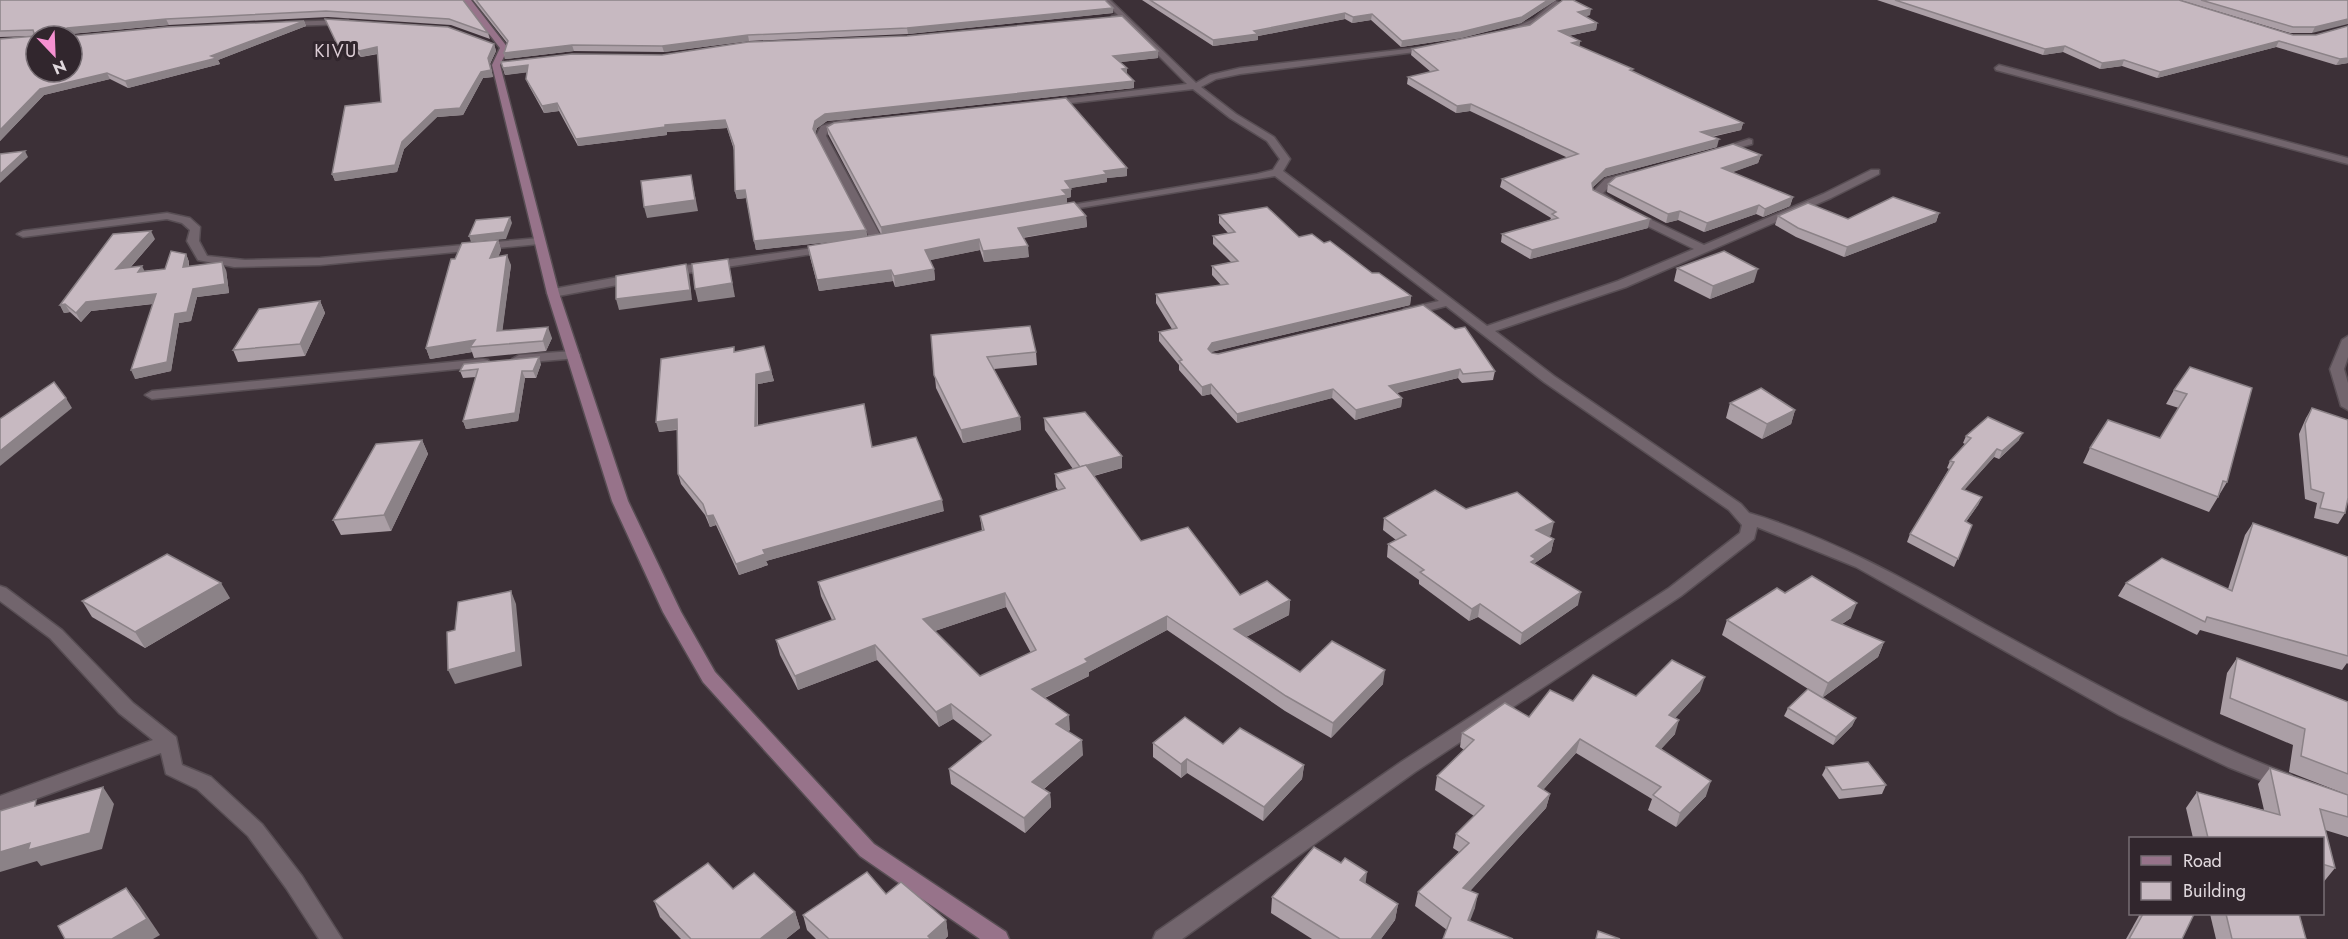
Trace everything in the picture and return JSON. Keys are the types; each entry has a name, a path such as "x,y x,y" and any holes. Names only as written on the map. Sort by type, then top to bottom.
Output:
{"street":[{"path":"467,0 504,48 502,65 553,294 620,501 672,612 709,677 867,850 998,939"},
{"path":"1106,0 1171,66 1230,114 1277,144 1285,159 1277,172"},
{"path":"1495,35 1525,27 1558,3"},
{"path":"1103,19 1125,17"},
{"path":"272,24 358,23"},
{"path":"483,41 504,48"},
{"path":"1038,105 1197,86 1213,77 1240,71 1437,46"},
{"path":"1999,68 2348,161"},
{"path":"862,121 831,125 820,132 878,242"},
{"path":"1706,154 1749,142"},
{"path":"1049,211 1277,172 1549,379 1735,507 1749,524 1748,535 1676,592 1408,767 1164,939"},
{"path":"1642,172 1610,181 1596,194 1703,249"},
{"path":"1485,330 1622,284 1875,172"},
{"path":"23,234 167,216 186,220 196,229 193,241 202,258 237,264 330,262 540,241"},
{"path":"553,294 653,275 843,247"},
{"path":"1391,316 1449,302"},
{"path":"2348,340 2337,369 2348,406"},
{"path":"152,395 573,355"},
{"path":"1746,518 1862,563 2126,710 2235,762 2297,786"},
{"path":"0,592 56,634 79,655 126,708 169,742 173,769 204,783 255,830 294,882 331,939"},
{"path":"0,804 169,742"}],"building":[{"path":"0,0 463,0 488,33 449,19 326,11 166,19 84,26 84,24 24,24 24,30 0,31"},
{"path":"476,0 1105,0 1113,8 907,28 748,35 662,46 572,45 504,53 508,41"},
{"path":"1150,0 1548,0 1522,17 1461,32 1402,41 1372,14 1353,17 1345,13 1254,31 1258,34 1213,40"},
{"path":"1563,0 1573,0 1591,9 1578,12 1597,23 1559,31 1580,41 1572,43 1633,69 1630,70 1743,123 1701,132 1719,139 1606,169 1592,183 1593,190 1650,219 1532,250 1502,234 1558,218 1552,214 1556,212 1502,179 1578,154 1471,104 1457,106 1408,77 1438,70 1412,49 1530,25"},
{"path":"1895,0 2179,0 2293,35 2316,35 2348,26 2348,58 2340,59 2279,41 2160,72 2124,60 2102,63 2065,46 2045,49"},
{"path":"2201,0 2348,0 2348,19 2315,27 2293,27"},
{"path":"1122,16 1158,51 1113,56 1127,68 1122,69 1134,81 825,114 815,121 813,129 866,230 754,241 745,190 735,191 734,146 725,120 665,125 665,127 576,139 557,103 542,106 526,79 528,65 503,68 501,62 572,54 662,55 748,42 907,36"},
{"path":"325,19 448,27 494,44 488,58 491,70 481,72 460,108 435,110 402,142 395,165 332,174 345,106 381,102 377,47 359,51 352,44 338,46"},
{"path":"304,21 211,56 217,58 125,81 107,73 84,78 84,35 167,27"},
{"path":"24,37 24,84 61,84 40,89 0,130 0,39"},
{"path":"1066,98 1127,168 1065,181 1071,189 1062,190 1067,195 881,227 827,127 834,123"},
{"path":"1733,144 1761,155 1722,168 1793,197 1765,209 1759,205 1707,223 1680,211 1668,214 1608,184 1616,177"},
{"path":"25,151 0,174 0,154"},
{"path":"691,175 695,200 644,207 641,181"},
{"path":"1893,197 1939,213 1847,247 1798,228 1778,216 1808,203 1848,219"},
{"path":"1074,202 1086,216 1018,228 1028,246 983,251 979,239 925,250 934,269 894,276 891,270 817,280 808,246"},
{"path":"1267,207 1299,237 1312,234 1324,243 1330,241 1372,273 1379,273 1411,296 1212,343 1208,349 1212,353 1218,354 1423,305 1455,329 1465,327 1495,371 1463,374 1460,369 1389,386 1402,398 1356,410 1333,389 1237,414 1211,384 1202,387 1179,361 1182,360 1159,332 1177,328 1156,294 1228,284 1212,266 1238,261 1213,236 1235,232 1219,215"},
{"path":"510,217 504,232 469,236 476,220"},
{"path":"151,231 116,269 142,266 138,272 165,269 171,251 186,254 183,267 222,262 225,284 193,289 187,312 175,314 167,362 131,370 156,294 86,302 76,313 65,304 60,305 113,234"},
{"path":"498,240 490,258 507,255 497,331 548,327 543,341 470,347 475,340 426,348 451,259 455,259 462,243"},
{"path":"1724,251 1758,269 1713,286 1677,268"},
{"path":"728,259 732,283 695,289 692,264"},
{"path":"686,264 690,290 616,299 616,276"},
{"path":"320,301 300,344 233,350 259,309"},
{"path":"1030,326 1036,352 987,357 1020,417 961,430 934,375 931,335"},
{"path":"764,346 771,371 756,374 755,426 864,404 872,447 916,437 942,500 763,550 765,554 736,564 713,515 707,516 703,504 678,474 677,419 656,422 661,359 734,347 734,352"},
{"path":"539,357 533,371 522,371 515,413 463,421 478,369 460,371 464,364"},
{"path":"2190,367 2252,388 2227,482 2223,481 2218,497 2090,448 2108,420 2160,438 2187,394 2174,390"},
{"path":"54,382 66,398 0,451 0,419"},
{"path":"1761,388 1795,410 1767,424 1730,403"},
{"path":"2312,408 2348,420 2348,498 2345,513 2320,508 2324,493 2311,489 2305,424"},
{"path":"1085,412 1122,456 1080,467 1044,418"},
{"path":"1988,417 2023,433 2002,451 1997,449 1962,489 1982,497 1965,521 1972,525 1958,559 1910,534 1954,462 1950,461 1971,438 1966,436"},
{"path":"422,440 384,515 333,520 376,444"},
{"path":"1086,465 1141,541 1188,527 1240,595 1267,581 1290,600 1234,629 1300,672 1332,641 1385,670 1333,723 1286,696 1167,616 1085,659 1088,662 1032,689 1069,715 1056,724 1082,740 1032,782 1050,793 1024,818 949,769 991,735 951,704 936,712 875,645 795,676 776,640 835,619 818,582 984,530 980,516 1065,488 1055,474","holes":["1005,593 1036,650 980,676 923,619"]},
{"path":"1435,490 1466,509 1517,492 1554,522 1536,530 1554,539 1531,556 1536,559 1531,562 1581,592 1522,633 1480,604 1472,609 1420,572 1424,570 1388,544 1406,535 1384,518"},
{"path":"2253,523 2348,557 2348,656 2207,617 2205,622 2126,583 2162,558 2232,591"},
{"path":"167,554 221,583 135,632 82,601"},
{"path":"1812,576 1857,603 1832,620 1884,642 1828,683 1727,620 1777,588 1785,593"},
{"path":"511,591 516,652 448,670 447,632 455,630 458,602"},
{"path":"2237,658 2348,702 2348,774 2301,756 2305,729 2230,698"},
{"path":"1672,660 1705,677 1669,715 1679,720 1656,746 1711,781 1680,813 1653,795 1661,787 1580,739 1538,786 1550,794 1463,888 1478,894 1468,920 1513,939 1443,939 1451,918 1418,892 1469,843 1456,834 1484,806 1437,776 1474,740 1462,733 1505,703 1529,717 1550,690 1573,701 1593,675 1636,696"},
{"path":"1808,689 1856,718 1836,737 1788,708"},
{"path":"1185,717 1223,744 1240,728 1304,765 1264,807 1187,759 1181,764 1153,743"},
{"path":"1868,762 1886,785 1842,790 1826,767"},
{"path":"2270,768 2348,795 2348,817 2320,809 2335,868 2324,865 2324,837 2208,837 2197,792 2280,815"},
{"path":"103,787 90,833 28,850 30,843 0,852 0,811 36,800 35,806"},
{"path":"1314,847 1341,863 1345,858 1367,872 1360,880 1398,904 1371,939 1340,939 1272,897"},
{"path":"708,863 733,889 754,873 795,912 760,939 691,939 654,901"},
{"path":"867,872 886,894 901,882 946,920 928,936 931,939 829,939 803,915"},
{"path":"126,888 147,919 112,939 65,939 58,926"},
{"path":"2142,915 2194,915 2182,939 2129,939"},
{"path":"2226,915 2299,915 2306,939 2232,939"},
{"path":"1598,931 1620,939 1596,939"}],"district":[{"name":"KIVU","path":"336,51"}]}
